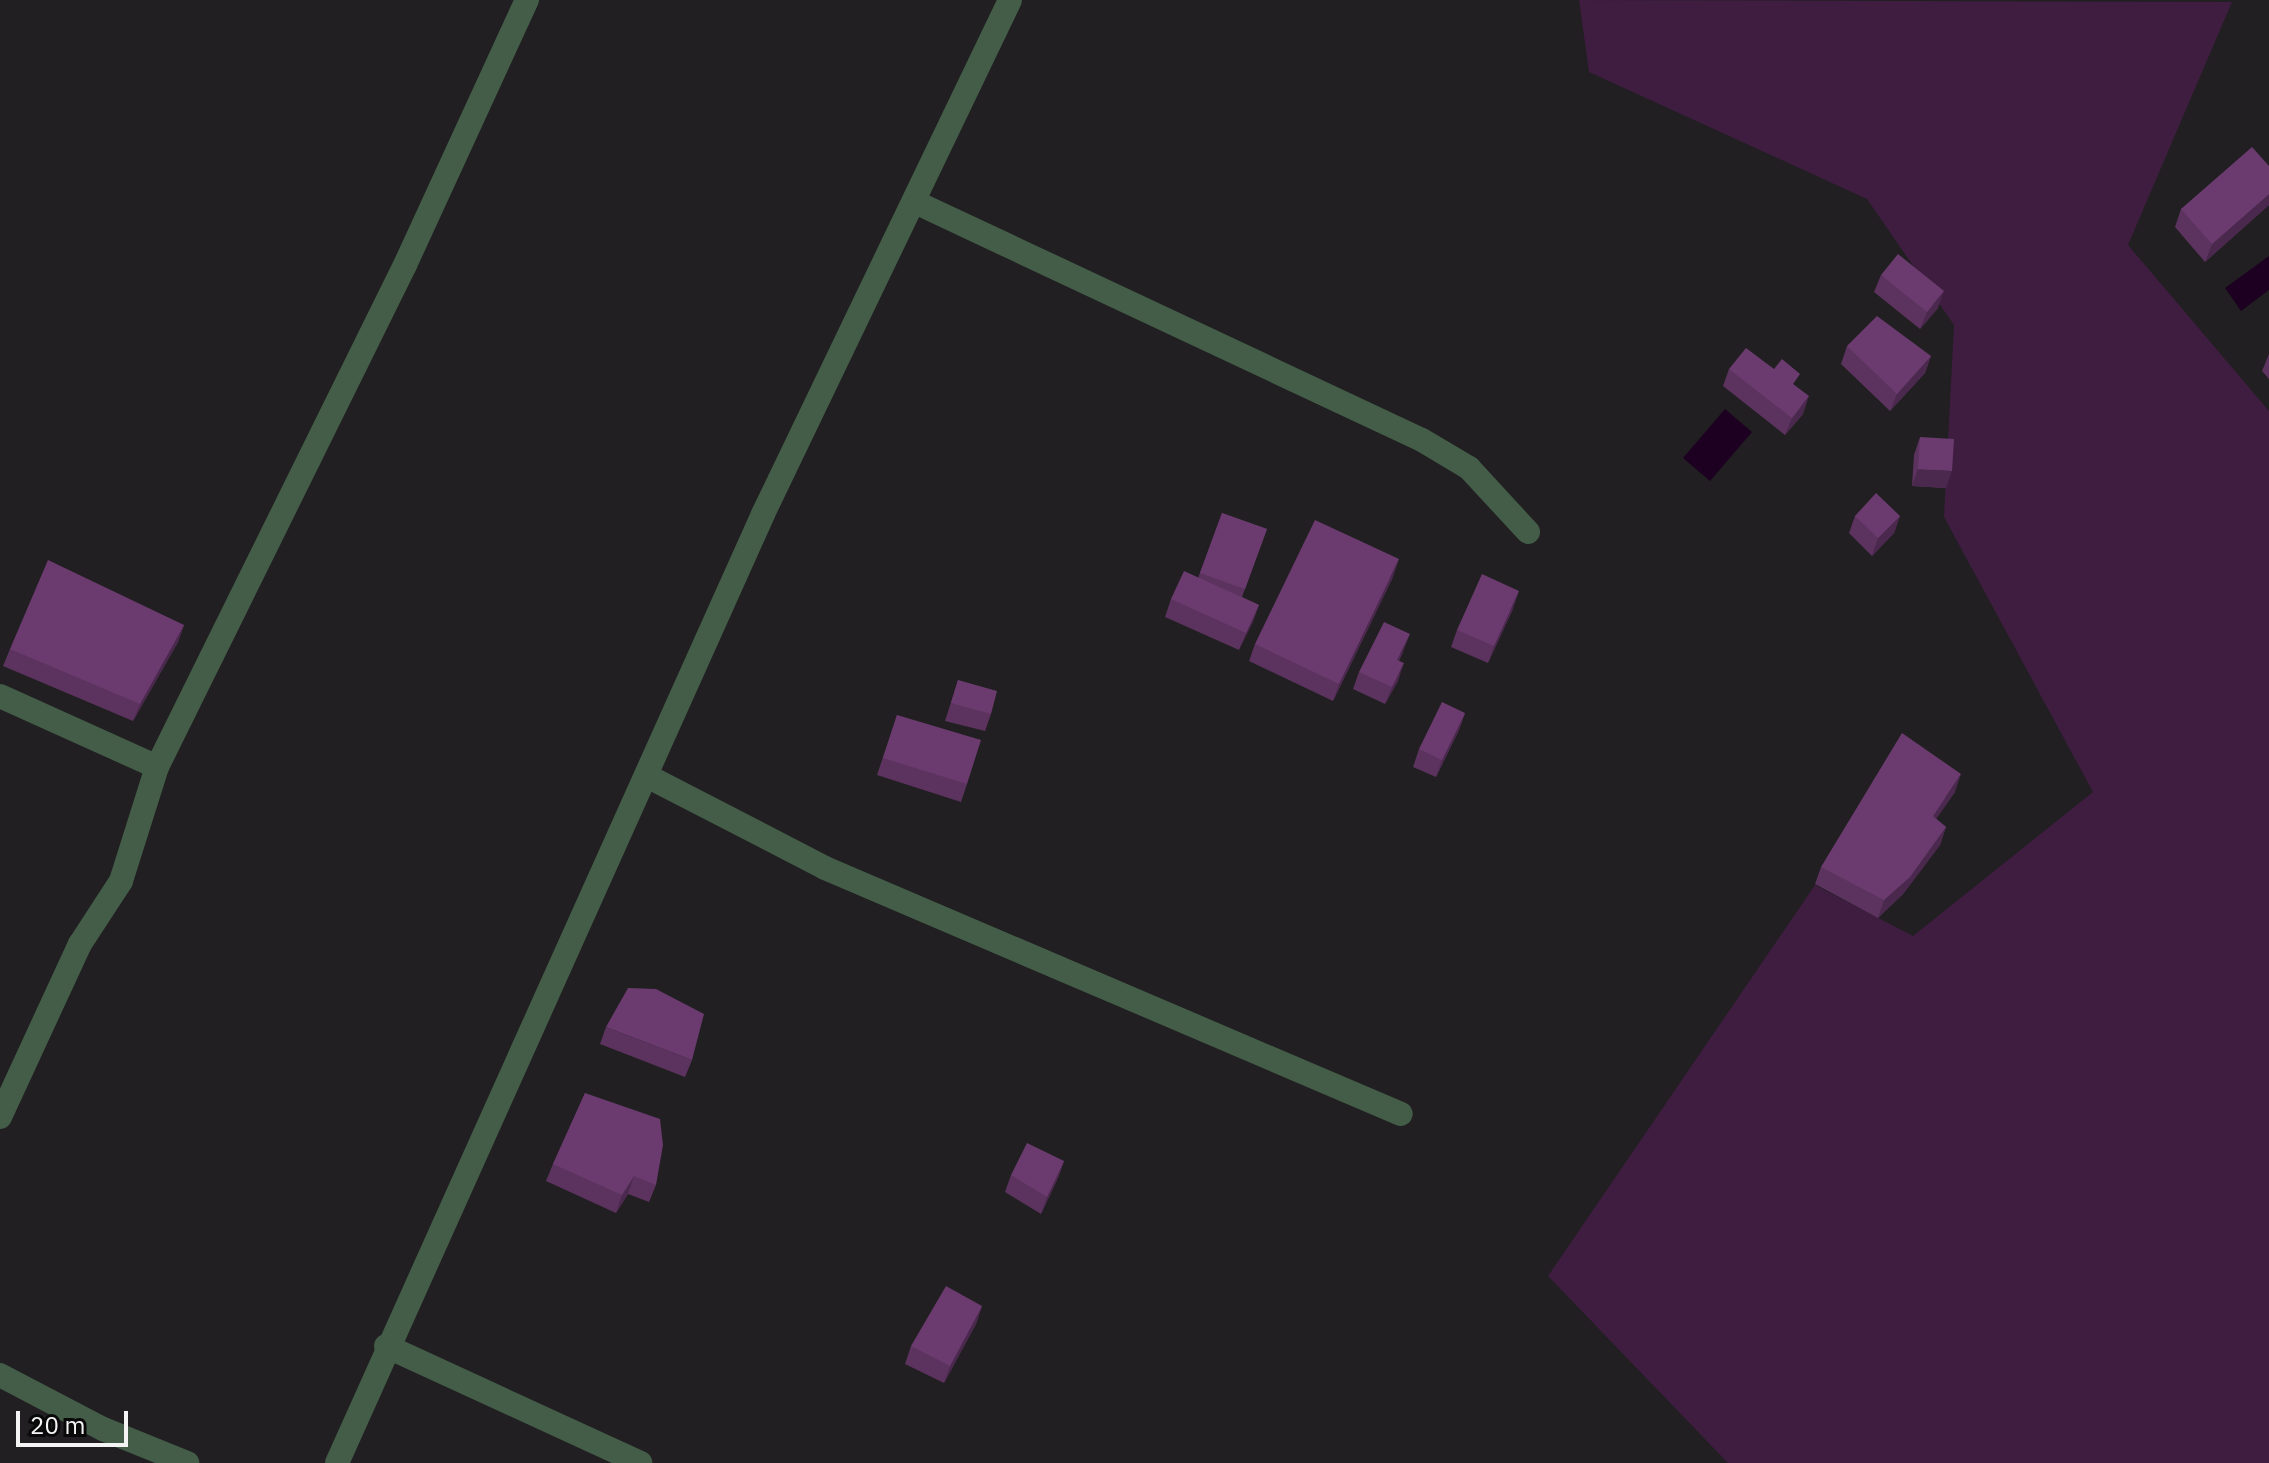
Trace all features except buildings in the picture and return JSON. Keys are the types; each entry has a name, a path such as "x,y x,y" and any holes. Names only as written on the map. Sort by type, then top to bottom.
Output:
{"street":[{"path":"0,1117 80,944 121,881 157,767 405,265 527,0"},
{"path":"337,1463 386,1346 649,777 763,514 1010,0"},
{"path":"915,202 1422,440 1469,468 1528,532"},
{"path":"0,696 157,767"},
{"path":"649,777 825,868 1401,1114"},
{"path":"386,1346 640,1463"},
{"path":"0,1375 103,1429 187,1463"}],"shaded area":[{"path":"1579,0 2232,2 2128,245 2269,411 2269,1463 1728,1463 1548,1276 1815,885 1913,936 2093,792 1944,517 1954,325 1867,199 1589,72"},
{"path":"2269,256 2269,290 2241,311 2225,288"},
{"path":"1725,409 1752,432 1710,481 1683,458"}]}
